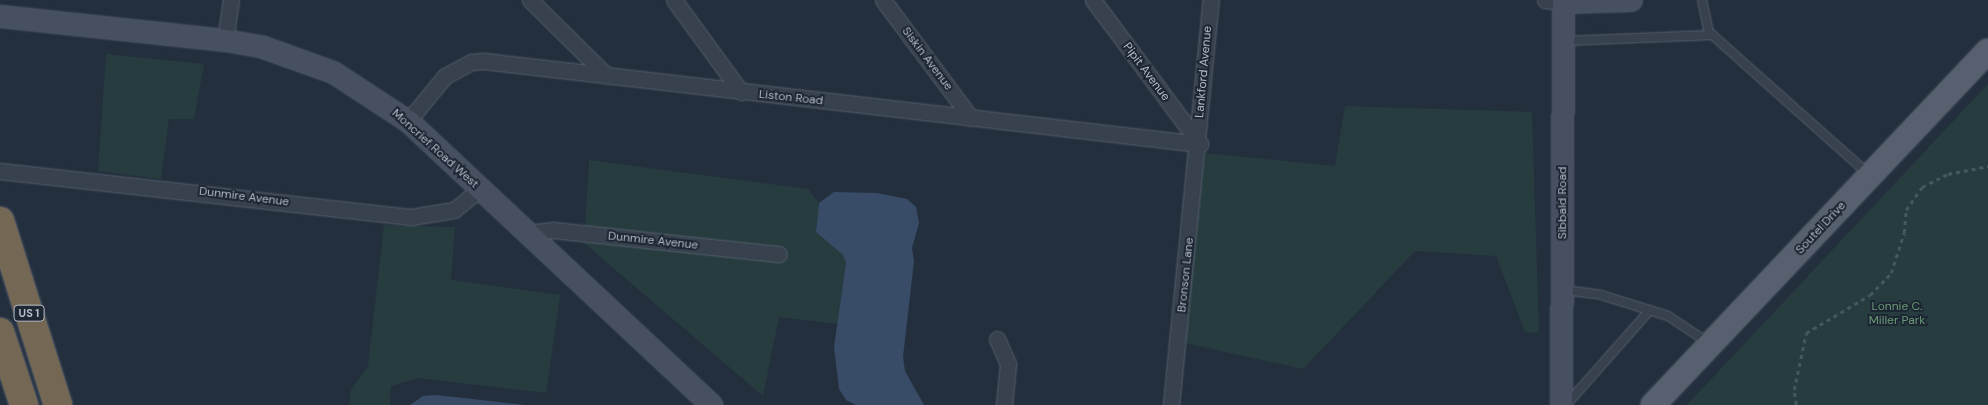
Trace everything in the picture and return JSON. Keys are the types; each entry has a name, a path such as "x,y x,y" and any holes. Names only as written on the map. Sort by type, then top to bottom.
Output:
{"highway":[{"name":"US 1","path":"0,220 58,405"},
{"name":"US 1","path":"0,332 24,405"}],"main road":[{"path":"1557,1 1631,0"},
{"name":"Sibbald Road","path":"1557,1 1564,41 1561,405"},
{"name":"Moncrief Road West","path":"0,16 225,40 263,47 334,72 408,121 712,405"},
{"name":"Soutel Drive","path":"1653,405 1988,51"}],"street":[{"path":"225,40 231,0"},
{"path":"530,0 607,76"},
{"path":"674,0 741,92"},
{"name":"Siskin Avenue","path":"883,0 970,118"},
{"name":"Pipit Avenue","path":"1092,0 1200,144"},
{"name":"Lankford Avenue","path":"1200,144 1200,95 1212,0"},
{"name":"Liston Road","path":"408,121 445,76 471,62 1200,144"},
{"name":"Bronson Lane","path":"1171,405 1200,144"},
{"name":"Dunmire Avenue","path":"0,171 410,217 454,210 480,189"},
{"name":"Dunmire Avenue","path":"527,233 553,230 779,254"},
{"path":"997,339 1008,364 1004,405"}],"lane":[{"path":"1702,0 1703,20 1713,36 1870,176"},
{"path":"1564,41 1713,36"},
{"path":"1563,290 1601,295 1650,310 1693,330 1711,345"},
{"path":"1566,405 1650,310"}],"path":[{"path":"1796,405 1794,390 1806,333 1870,295 1891,273 1904,233 1906,210 1922,187 1948,174 1988,166"}],"green space":[{"path":"106,54 204,64 194,119 169,119 161,179 98,171"},
{"name":"Lonnie C. Miller Park","path":"1988,84 1988,405 1687,405"},
{"path":"1345,106 1532,112 1539,333 1525,332 1496,256 1415,251 1303,369 1185,343 1205,153 1335,166"},
{"path":"589,160 808,189 819,203 816,232 843,255 846,263 838,324 779,317 763,396 584,243"},
{"path":"384,225 455,227 451,280 560,295 546,393 418,378 391,386 390,405 349,405 351,390 368,366"}],"water":[{"path":"834,192 877,193 907,199 916,207 919,223 912,248 914,261 903,357 905,371 924,405 856,405 846,400 839,389 834,347 846,263 843,255 816,232 819,203"},
{"path":"436,395 525,405 410,405 423,396"}]}
